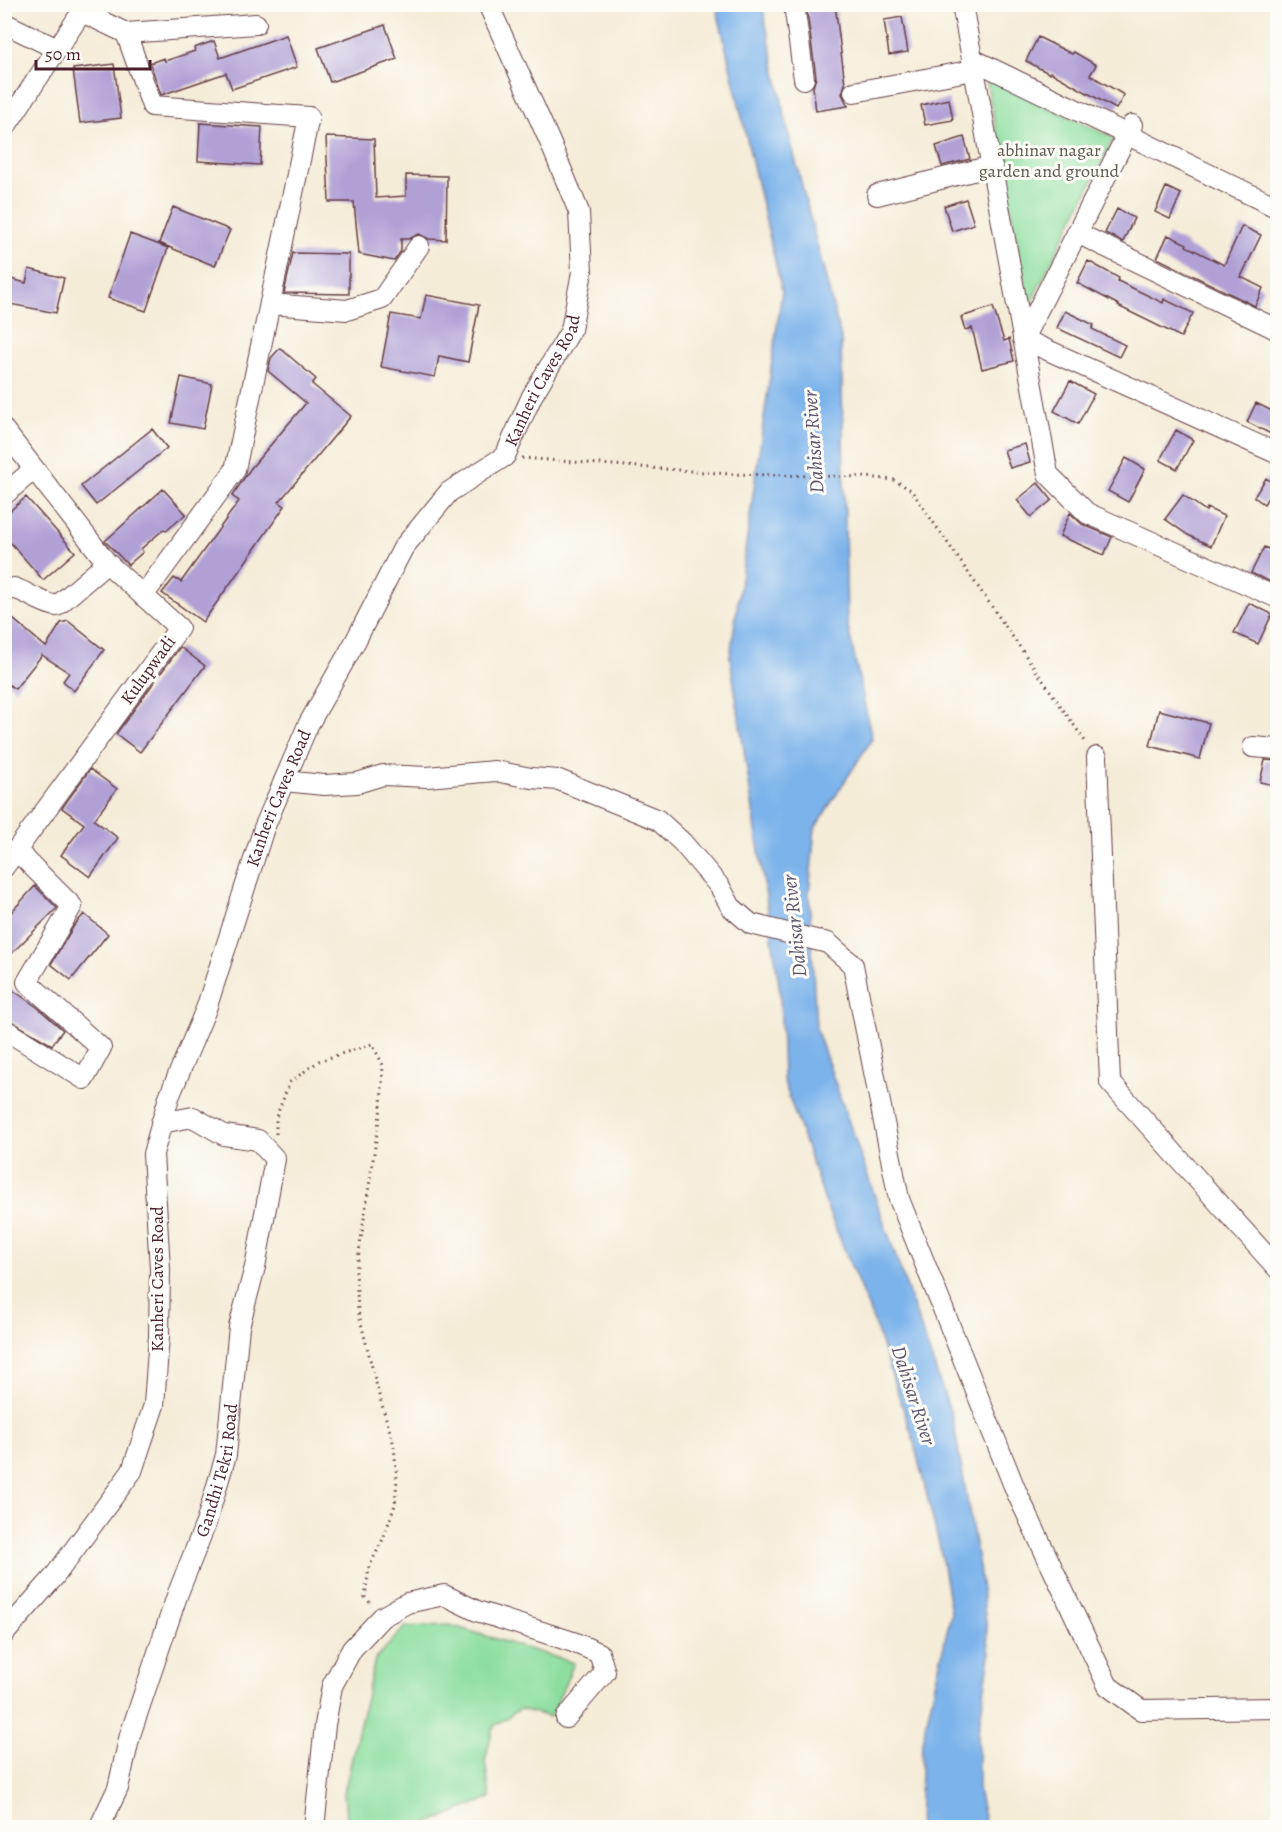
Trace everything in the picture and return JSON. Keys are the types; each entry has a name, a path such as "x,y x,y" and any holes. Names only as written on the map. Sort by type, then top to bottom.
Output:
{"street":[{"name":"Kanheri Caves Road","path":"4,1634 54,1576 132,1471 154,1405 159,1336 160,1269 153,1154 169,1097 206,1009 264,828 308,725 355,642 403,548 449,492 505,456 532,396 571,330 582,273 579,212 488,4"},
{"path":"794,4 804,79"},
{"path":"962,4 1048,474 1087,513 1278,598"},
{"path":"4,129 84,8 126,33 256,24"},
{"path":"4,23 57,49"},
{"path":"126,33 152,106 309,117 235,470 143,596"},
{"path":"854,92 972,60 1130,130 1210,169 1278,208"},
{"path":"1023,339 1130,130"},
{"path":"877,195 992,166"},
{"path":"1210,169 1278,195"},
{"path":"1077,233 1278,330"},
{"path":"270,304 346,309 382,300 419,246"},
{"path":"1023,339 1278,454"},
{"name":"Kulupwadi","path":"4,430 107,563 179,628 4,867"},
{"path":"4,495 34,469"},
{"path":"4,592 14,588 57,606 107,563"},
{"path":"1253,747 1278,749"},
{"path":"1097,758 1110,1082 1278,1269"},
{"path":"284,781 324,785 357,783 383,775 427,777 495,771 531,778 559,780 658,820 682,842 720,887 731,908 751,924 828,943 853,965 899,1199 1016,1491 1108,1686 1141,1710 1278,1708"},
{"path":"4,1029 84,1079 101,1048 27,982 72,906 16,850"},
{"path":"161,1124 193,1117 224,1135 258,1140 275,1159"},
{"name":"Gandhi Tekri Road","path":"99,1827 118,1788 129,1735 178,1593 206,1523 226,1455 239,1327 255,1267 275,1159"},
{"path":"314,1827 325,1725 332,1686 352,1649 382,1617 406,1603 444,1595 477,1611 573,1642 599,1653 604,1672 566,1718"}],"path":[{"path":"505,456 730,474 867,477 894,480 911,490 1097,758"},
{"path":"275,1159 276,1118 290,1082 319,1061 372,1044 383,1065 381,1107 356,1272 358,1311 394,1445 397,1480 395,1505 383,1539 369,1567 365,1597 382,1617"}],"green space":[{"name":"abhinav nagar garden and ground","path":"986,78 1114,138 1029,306"},
{"path":"450,1625 574,1663 551,1717 520,1709 493,1727 485,1761 490,1798 419,1827 347,1827 344,1793 375,1659 405,1627"}],"water":[{"name":"Dahisar River","path":"716,5 762,5 788,131 841,338 847,622 872,739 815,828 809,893 816,1028 953,1420 979,1566 990,1655 978,1732 978,1789 986,1827 919,1827 922,1742 951,1613 940,1548 912,1435 874,1322 827,1207 783,1079 780,991 730,657 782,291"}],"building":[{"path":"806,4 835,4 845,84 842,94 848,106 816,111 813,87 816,77"},
{"path":"902,17 908,52 889,55 884,20"},
{"path":"385,25 397,59 330,82 318,48"},
{"path":"286,35 297,67 232,89 226,73 161,95 150,63 164,58 165,61 195,51 194,48 214,41 220,58"},
{"path":"1038,37 1072,54 1074,52 1096,65 1090,75 1124,95 1116,109 1026,61"},
{"path":"114,64 121,118 80,123 73,69"},
{"path":"949,99 953,120 925,125 921,105"},
{"path":"200,123 262,127 260,165 198,161"},
{"path":"326,137 374,139 376,198 406,196 406,175 447,176 446,240 429,239 419,234 409,239 401,239 401,251 394,261 359,254 354,202 329,202"},
{"path":"964,137 970,159 942,166 936,146"},
{"path":"1166,187 1181,194 1170,219 1155,212"},
{"path":"966,199 974,224 952,231 944,206"},
{"path":"173,207 230,230 215,266 159,243"},
{"path":"1117,209 1134,218 1123,242 1105,233"},
{"path":"1242,226 1261,235 1241,277 1263,288 1255,306 1157,258 1168,235 1224,265"},
{"path":"130,234 168,248 146,311 108,298"},
{"path":"293,253 349,254 349,294 284,293"},
{"path":"1088,261 1119,278 1118,281 1163,303 1164,299 1193,313 1181,337 1077,283"},
{"path":"29,269 64,278 56,313 4,303 4,277 26,283"},
{"path":"426,295 479,305 468,362 439,356 435,377 381,367 391,314 421,319"},
{"path":"993,307 1004,341 1009,339 1014,361 982,369 972,328 965,330 961,317"},
{"path":"1065,311 1094,325 1092,329 1125,345 1119,357 1057,328"},
{"path":"280,348 316,379 312,384 351,416 279,502 285,506 203,622 162,593 174,578 181,582 239,501 232,496 251,468 306,403 268,371 271,358"},
{"path":"181,377 212,384 203,429 171,423"},
{"path":"1070,381 1094,394 1078,424 1054,411"},
{"path":"1256,403 1278,414 1278,420 1271,434 1247,422"},
{"path":"152,429 167,448 96,505 81,486"},
{"path":"1176,430 1193,440 1177,469 1160,460"},
{"path":"1025,444 1030,462 1010,468 1004,450"},
{"path":"1126,458 1145,469 1128,502 1108,491"},
{"path":"1266,478 1276,485 1264,504 1254,497"},
{"path":"1038,483 1052,500 1031,517 1017,500"},
{"path":"163,489 186,514 141,549 143,552 128,565 105,541"},
{"path":"1183,495 1206,511 1207,508 1224,516 1211,546 1188,535 1165,519"},
{"path":"26,497 75,552 43,580 4,535 4,516"},
{"path":"1070,513 1082,524 1112,537 1104,555 1060,536"},
{"path":"1264,547 1278,553 1278,569 1271,582 1251,573"},
{"path":"1249,603 1272,614 1258,644 1234,633"},
{"path":"4,618 13,619 46,647 61,623 68,621 104,650 74,691 63,681 69,673 42,655 15,689 4,681"},
{"path":"180,647 205,666 140,752 116,734"},
{"path":"1159,710 1209,723 1200,759 1150,746"},
{"path":"1265,760 1278,761 1278,786 1260,782"},
{"path":"90,769 117,789 94,820 118,838 90,877 61,855 84,824 62,808"},
{"path":"35,886 57,908 4,961 4,920"},
{"path":"84,914 108,934 71,980 51,964 73,927"},
{"path":"4,984 37,1007 63,1030 52,1045 4,1017"}]}
